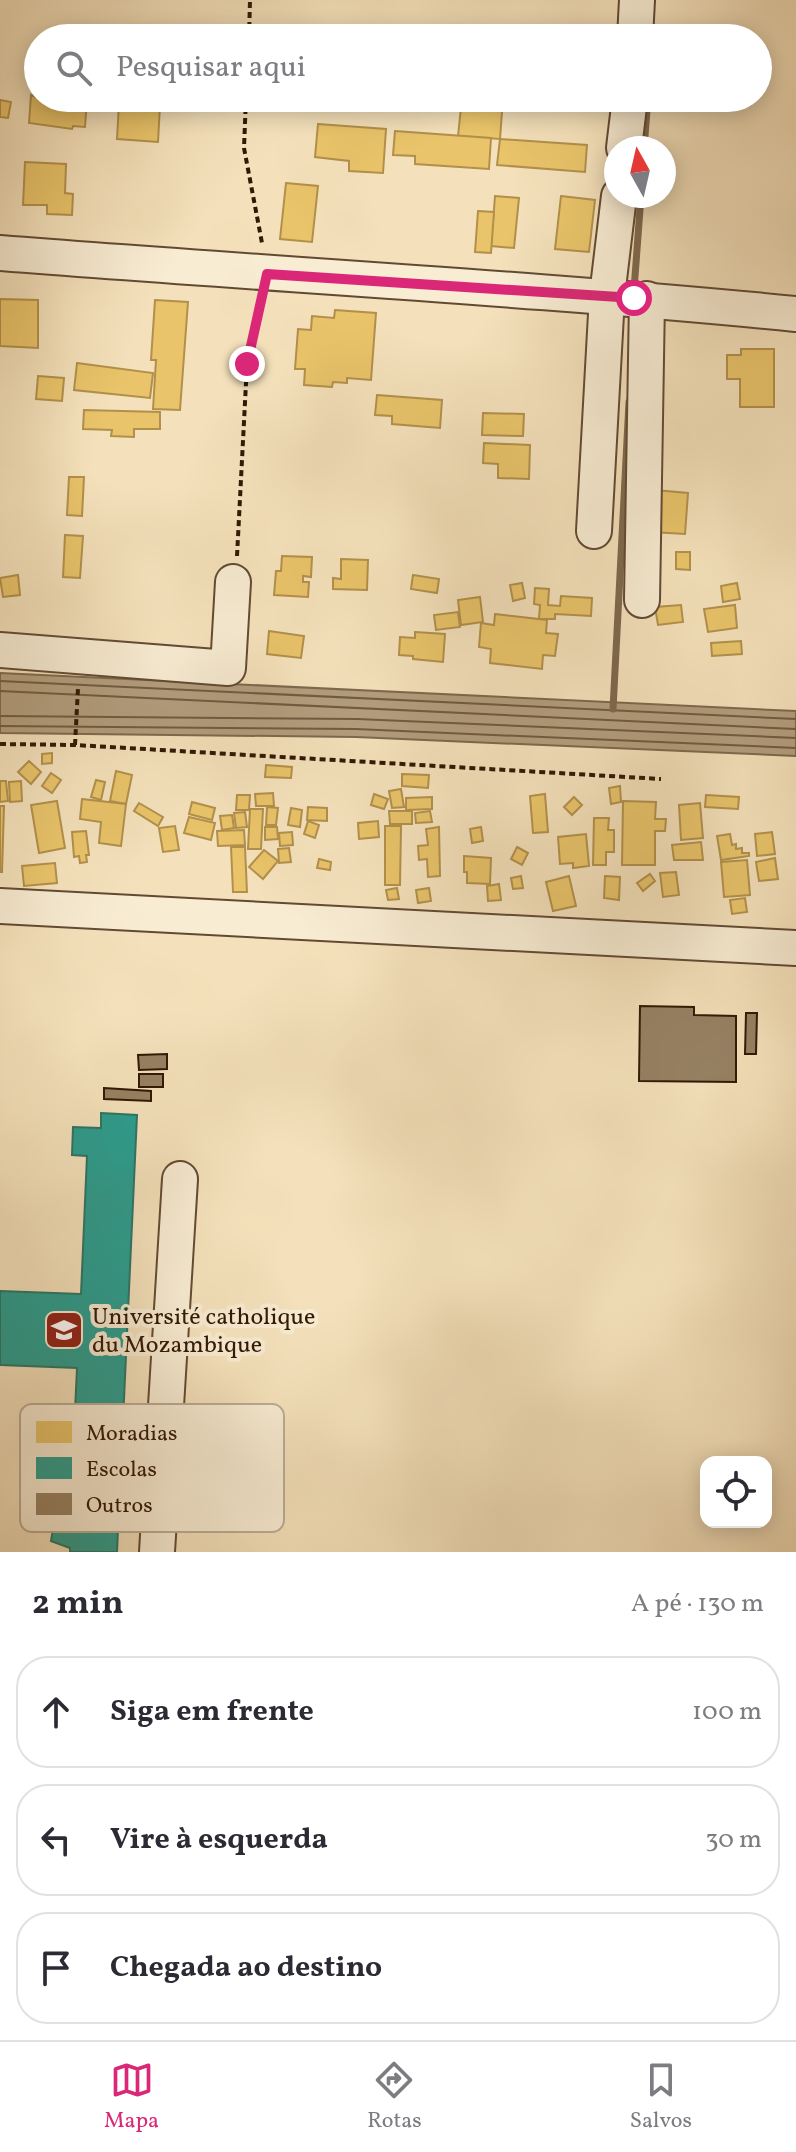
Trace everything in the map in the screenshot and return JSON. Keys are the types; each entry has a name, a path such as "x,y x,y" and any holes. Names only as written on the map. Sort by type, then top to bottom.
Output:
{"street":[{"path":"636,24 637,0"},
{"path":"625,136 628,112"},
{"path":"594,531 607,296 618,208"},
{"path":"0,253 647,299 796,314"},
{"path":"642,600 647,299"},
{"path":"0,650 228,668 233,582"},
{"path":"0,906 796,948"},
{"path":"166,1404 180,1179"},
{"path":"157,1552 158,1532"}],"path":[{"path":"249,24 250,0"},
{"path":"233,582 247,364 267,274 244,148 245,112"},
{"path":"75,745 78,688"},
{"path":"0,744 75,745 661,779"}],"water":[{"path":"0,673 796,711 796,756 356,737 0,733"}],"building: Moradias":[{"path":"0,100 11,102 8,118 0,117"},
{"path":"30,112 86,112 85,127 73,126 72,129 29,123"},
{"path":"118,112 160,112 158,142 117,139"},
{"path":"461,112 502,112 500,139 458,136"},
{"path":"318,124 386,129 383,173 349,171 349,161 315,157"},
{"path":"395,131 491,138 489,169 415,164 415,156 393,155"},
{"path":"500,139 587,145 585,172 497,165"},
{"path":"25,162 66,164 65,193 73,194 72,215 47,214 47,205 23,205"},
{"path":"286,183 318,186 312,242 280,239"},
{"path":"495,196 519,198 514,248 491,246"},
{"path":"561,196 595,200 589,252 555,249"},
{"path":"478,211 494,212 491,253 475,252"},
{"path":"0,299 38,300 38,348 0,346"},
{"path":"155,300 188,302 180,410 153,409 156,360 151,360"},
{"path":"335,310 376,313 371,380 347,378 347,383 333,382 332,387 304,385 305,369 295,369 298,329 311,330 312,316 334,318"},
{"path":"741,349 774,349 774,407 740,407 740,379 727,379 727,355 741,355"},
{"path":"77,363 153,373 150,398 74,390"},
{"path":"38,376 64,378 62,401 36,399"},
{"path":"377,395 442,400 440,428 392,424 392,416 375,415"},
{"path":"84,410 160,412 160,429 134,429 134,437 111,436 112,430 83,429"},
{"path":"483,413 524,414 523,436 482,435"},
{"path":"484,443 530,445 529,479 498,478 498,464 483,463"},
{"path":"69,477 84,477 82,516 67,515"},
{"path":"655,490 688,493 685,534 652,532"},
{"path":"65,535 83,536 80,578 63,577"},
{"path":"676,552 690,552 690,570 676,569"},
{"path":"282,556 312,557 311,577 303,576 303,582 309,582 308,597 274,595 276,571 281,571"},
{"path":"341,559 368,560 367,590 333,589 333,578 341,579"},
{"path":"18,575 20,595 3,597 0,578"},
{"path":"413,575 439,579 437,593 411,589"},
{"path":"522,583 525,598 513,601 510,585"},
{"path":"737,583 740,599 723,602 721,586"},
{"path":"535,588 549,589 548,605 560,606 561,596 592,598 591,616 555,614 555,619 539,619 540,605 534,604"},
{"path":"480,597 483,622 461,625 458,600"},
{"path":"681,605 683,622 658,625 655,607"},
{"path":"735,605 737,628 708,632 704,609"},
{"path":"458,612 460,627 436,630 434,615"},
{"path":"495,614 547,620 546,633 558,634 555,656 543,655 542,669 490,663 491,649 479,647 481,623 494,625"},
{"path":"269,631 304,636 301,658 267,654"},
{"path":"415,632 445,634 443,662 399,655 400,637 415,638"},
{"path":"741,641 742,654 712,656 711,643"},
{"path":"52,753 52,763 42,764 42,754"},
{"path":"29,761 41,772 31,784 18,772"},
{"path":"266,765 292,767 291,778 265,777"},
{"path":"116,771 132,775 126,804 110,801"},
{"path":"51,773 61,780 52,793 42,786"},
{"path":"402,774 429,775 428,788 402,786"},
{"path":"96,780 105,782 101,800 91,797"},
{"path":"0,781 6,781 8,801 0,802"},
{"path":"21,781 22,801 10,802 9,782"},
{"path":"620,786 621,802 611,804 609,788"},
{"path":"401,789 404,807 392,808 389,791"},
{"path":"273,793 274,806 256,806 255,794"},
{"path":"374,794 388,799 384,809 371,805"},
{"path":"545,794 548,832 533,833 530,796"},
{"path":"237,795 250,795 249,810 236,810"},
{"path":"706,795 739,797 738,809 705,807"},
{"path":"432,797 432,809 406,810 406,798"},
{"path":"574,797 582,805 572,815 564,807"},
{"path":"82,799 126,804 121,846 99,843 101,822 80,819"},
{"path":"57,801 65,848 39,853 31,805"},
{"path":"623,801 656,802 655,819 666,819 665,831 655,831 655,865 622,865"},
{"path":"192,802 215,808 212,820 189,814"},
{"path":"139,803 163,817 158,826 134,811"},
{"path":"700,803 703,838 681,840 679,805"},
{"path":"0,806 4,806 2,872 0,872"},
{"path":"267,807 278,808 276,825 266,825"},
{"path":"308,807 327,808 327,821 307,820"},
{"path":"291,808 302,810 300,827 288,825"},
{"path":"250,809 263,809 261,849 248,849"},
{"path":"389,811 412,811 412,824 390,824"},
{"path":"430,811 432,822 416,823 415,813"},
{"path":"245,812 247,827 236,828 234,813"},
{"path":"232,815 234,828 222,830 220,816"},
{"path":"189,817 215,823 211,840 184,833"},
{"path":"594,818 609,818 608,830 614,830 614,852 606,852 606,865 593,865"},
{"path":"308,821 319,825 315,838 304,834"},
{"path":"378,821 379,837 359,839 358,823"},
{"path":"175,826 179,850 163,852 159,828"},
{"path":"385,826 401,826 400,885 385,885"},
{"path":"265,827 277,827 278,839 265,840"},
{"path":"439,827 440,876 428,877 427,859 419,860 418,846 428,845 426,829"},
{"path":"481,827 483,841 472,843 470,829"},
{"path":"244,830 245,845 218,846 217,831"},
{"path":"86,831 89,855 86,855 87,862 80,863 79,856 74,857 72,832"},
{"path":"292,832 293,845 280,846 279,833"},
{"path":"772,832 775,854 757,856 755,834"},
{"path":"586,834 589,866 573,868 573,863 560,864 558,837"},
{"path":"730,834 732,845 736,844 736,849 742,848 742,853 749,853 749,856 721,860 717,836"},
{"path":"701,842 703,860 674,860 672,845"},
{"path":"231,847 245,847 247,892 233,892"},
{"path":"517,847 528,853 522,865 511,859"},
{"path":"289,848 291,862 279,863 278,849"},
{"path":"264,850 278,861 263,879 249,867"},
{"path":"464,856 491,858 490,884 467,883"},
{"path":"775,858 778,879 759,881 756,862"},
{"path":"319,859 331,862 330,870 317,868"},
{"path":"747,860 750,895 724,897 721,862"},
{"path":"55,863 57,883 24,886 22,866"},
{"path":"676,872 679,895 663,897 660,873"},
{"path":"650,874 655,881 643,891 637,883"},
{"path":"521,876 523,888 513,889 511,878"},
{"path":"569,876 576,906 553,911 546,882"},
{"path":"605,876 620,877 619,900 604,898"},
{"path":"499,884 501,900 488,901 487,886"},
{"path":"397,888 399,899 388,900 386,890"},
{"path":"429,888 431,901 418,903 416,890"},
{"path":"745,898 747,912 732,914 730,900"}],"building: Escolas":[{"name":"Université catholique du Mozambique","path":"101,1113 137,1115 124,1404 75,1404 77,1368 0,1365 0,1291 81,1294 87,1156 72,1155 73,1127 101,1128"},
{"name":"Université catholique du Mozambique","path":"52,1532 118,1532 117,1552 70,1552 70,1548 51,1541"}],"building: Outros":[{"path":"640,1006 694,1007 694,1015 736,1016 736,1082 639,1081"},
{"path":"746,1013 757,1013 756,1054 745,1054"},
{"path":"167,1054 167,1069 139,1070 138,1055"},
{"path":"139,1074 163,1074 163,1087 139,1087"},
{"path":"104,1088 151,1091 151,1101 104,1099"}],"waterway":[{"path":"645,136 647,112"},
{"path":"634,290 640,208"},
{"path":"613,709 629,402"}],"place":[{"name":"Université catholique du Mozambique","path":"64,1330"}],"route":[{"path":"247,364 267,274 634,298"}]}
